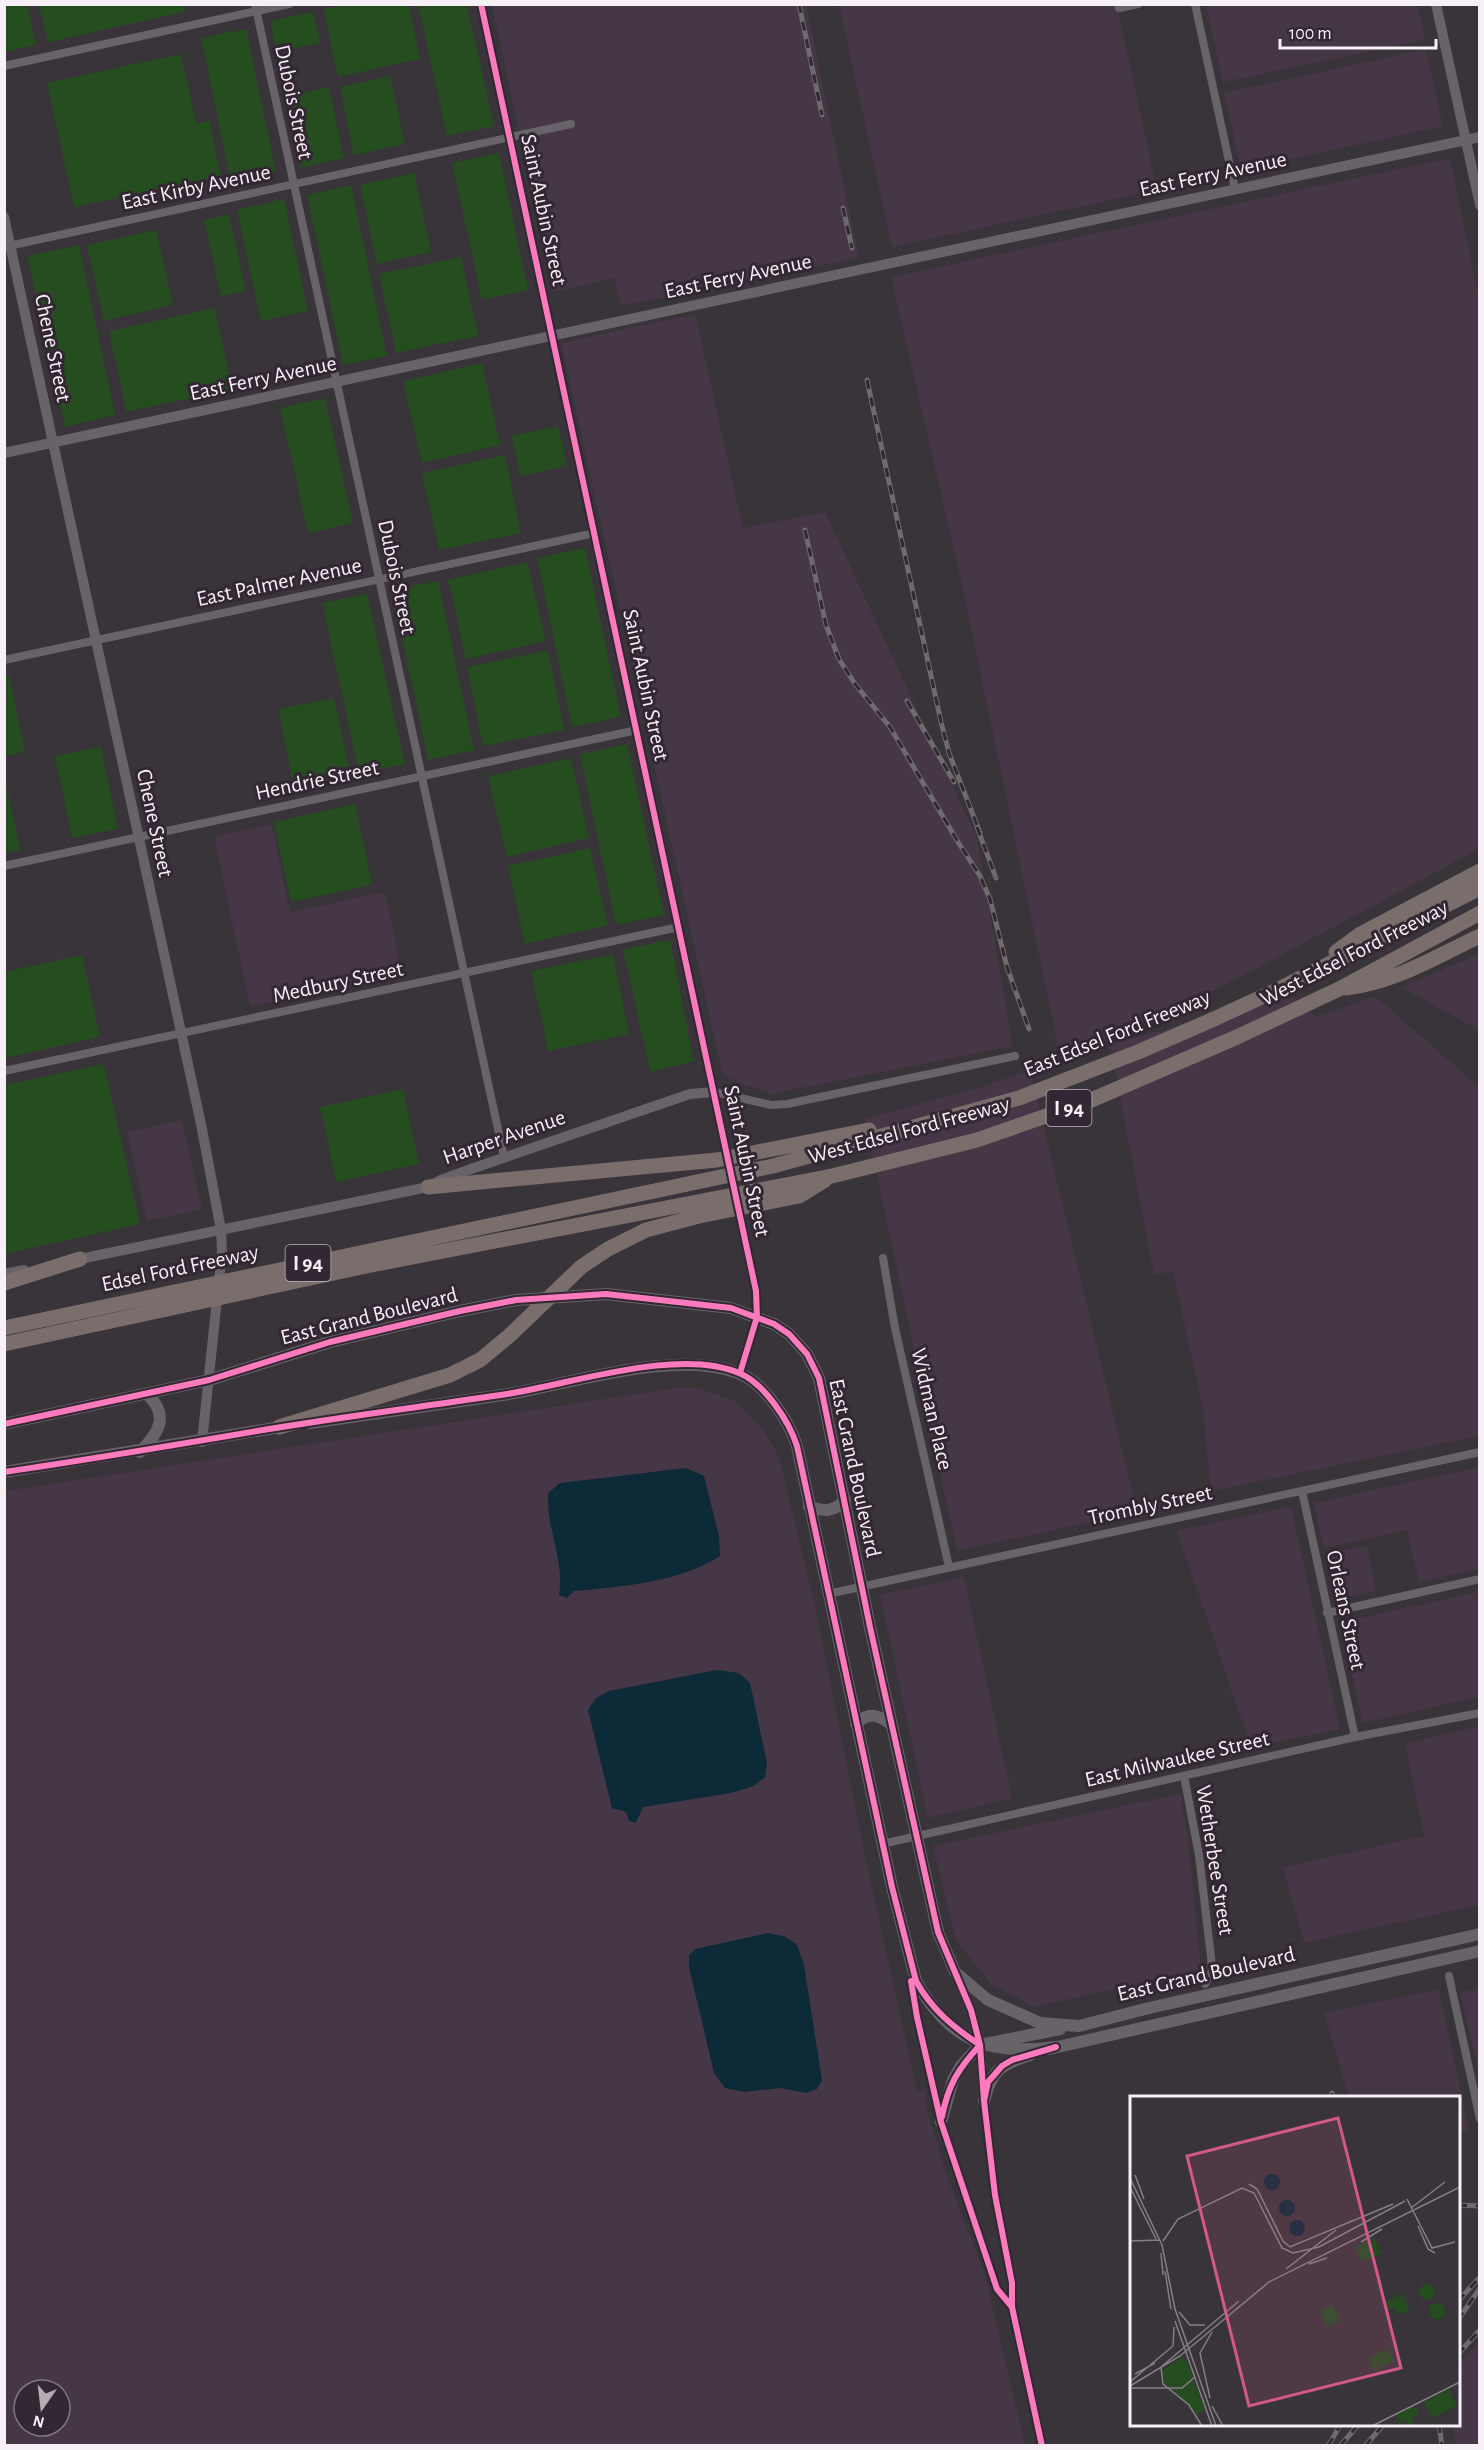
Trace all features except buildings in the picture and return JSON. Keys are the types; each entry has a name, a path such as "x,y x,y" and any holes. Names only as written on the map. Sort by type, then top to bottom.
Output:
{"highway":[{"path":"1323,966 1340,948 1359,935 1479,871"},
{"name":"East Edsel Ford Freeway","path":"613,1201 773,1166 1019,1098 1138,1052 1309,974 1479,888"},
{"name":"West Edsel Ford Freeway","path":"594,1221 832,1176 976,1140 1042,1118 1142,1079 1295,1010 1339,989 1479,913"},
{"path":"1339,989 1368,986 1479,936"},
{"path":"428,1187 717,1160 1019,1098"},
{"path":"279,1427 450,1375 480,1360 509,1336 580,1268 608,1249 646,1230 699,1216 798,1196 832,1176"},
{"name":"Edsel Ford Freeway","path":"4,1328 418,1239 613,1201"},
{"name":"Edsel Ford Freeway","path":"4,1344 348,1270 594,1221"},
{"path":"4,1283 80,1259"}],"main road":[{"name":"East Grand Boulevard","path":"4,1424 209,1380 330,1342 516,1300 606,1294 731,1308 774,1324 789,1334 807,1354 819,1378 938,1932 955,1972 977,1992 1000,2006 1040,2023 1078,2026 1479,1934"},
{"path":"4,1472 202,1442 279,1427 510,1393 644,1368 688,1363 740,1373 765,1394 787,1422 797,1446 882,1844 906,1949 916,1981 932,2007 949,2023 980,2045 1016,2050 1056,2047"},
{"path":"140,1452 155,1435 160,1422 157,1406 147,1394"},
{"path":"809,1506 820,1510 831,1510 845,1500"},
{"path":"856,1724 862,1718 875,1715 892,1725"},
{"name":"East Grand Boulevard","path":"1056,2047 1479,1951"},
{"path":"941,2122 953,2080 961,2066 980,2045 1078,2026"},
{"path":"984,2101 988,2082 1002,2066 1012,2060 1056,2047"}],"street":[{"path":"4,66 256,8 290,4"},
{"name":"Saint Aubin Street","path":"481,4 551,335 596,533 756,1292 757,1317 740,1373"},
{"path":"1119,8 1138,4"},
{"path":"1195,4 1235,189"},
{"path":"1436,4 1479,206"},
{"name":"Dubois Street","path":"256,8 504,1158"},
{"name":"East Kirby Avenue","path":"8,246 572,124"},
{"name":"East Ferry Avenue","path":"4,453 1479,137"},
{"name":"Chene Street","path":"4,217 8,246 96,640 221,1230 222,1252 202,1442"},
{"name":"East Palmer Avenue","path":"4,660 596,533"},
{"name":"Hendrie Street","path":"4,866 637,730"},
{"name":"Medbury Street","path":"4,1071 679,927"},
{"name":"Harper Avenue","path":"4,1274 428,1187 441,1179 690,1094 714,1092 771,1105 787,1104 1015,1056"},
{"name":"Widman Place","path":"883,1258 895,1328 949,1567"},
{"name":"Trombly Street","path":"828,1594 1479,1452"},
{"name":"Orleans Street","path":"1302,1491 1355,1737"},
{"path":"1328,1613 1479,1579"},
{"name":"East Milwaukee Street","path":"882,1844 1355,1737 1479,1713"},
{"name":"Wetherbee Street","path":"1184,1776 1199,1855 1211,1958 1212,1971 1205,1984"},
{"path":"955,1972 971,2010 980,2045 984,2101"},
{"path":"1449,1976 1479,2119"}],"shaded area":[{"path":"492,5 806,5 859,258 621,306 614,278 553,292"},
{"path":"839,5 1117,5 1157,190 892,247"},
{"path":"1206,5 1418,5 1425,40 1223,82"},
{"path":"1426,49 1443,126 1241,170 1224,93"},
{"path":"1450,158 1480,303 1479,849 1239,978 1149,1021 1060,1056 963,589 891,277"},
{"path":"695,314 743,528 825,512 977,838 1013,1046 770,1094 723,1076 561,343"},
{"path":"271,824 290,912 385,892 402,974 250,1006 214,837"},
{"path":"1479,954 1479,1030 1401,987"},
{"path":"1375,996 1479,1087 1479,1436 1211,1491 1203,1409 1173,1271 1154,1275 1110,1044 1294,997 1317,1017"},
{"path":"1030,1070 1137,1512 957,1551 865,1119 978,1088"},
{"path":"182,1120 202,1209 147,1221 127,1132"},
{"path":"676,1388 698,1388 734,1401 762,1427 779,1457 816,1610 866,1860 917,2091 925,2090 928,2113 945,2171 985,2275 1025,2445 5,2446 5,1491"},
{"path":"1479,1467 1479,1569 1419,1582 1407,1530 1324,1548 1314,1503"},
{"path":"1291,1506 1340,1729 1251,1747 1177,1531"},
{"path":"1367,1546 1376,1591 1335,1600 1326,1554"},
{"path":"964,1577 1012,1798 928,1818 880,1595"},
{"path":"1479,1592 1479,1697 1363,1723 1340,1622"},
{"path":"1479,1726 1479,1905 1304,1943 1283,1867 1424,1836 1405,1744"},
{"path":"1180,1794 1188,1838 1201,1969 1034,2007 992,1985 956,1940 933,1846"},
{"path":"1480,1988 1479,2074 1460,1993"},
{"path":"1439,1989 1469,2131 1460,2133 1460,2096 1349,2096 1324,2013"},
{"path":"1479,2339 1479,2445 1455,2445 1453,2426 1460,2426 1460,2365"}],"green space":[{"path":"4,5 27,5 36,45 5,52"},
{"path":"39,5 184,5 185,12 48,42"},
{"path":"347,5 409,5 420,59 338,77 323,9"},
{"path":"418,5 467,5 494,126 447,136"},
{"path":"313,12 320,43 276,52 270,21"},
{"path":"246,29 276,172 231,182 201,38"},
{"path":"181,54 196,123 209,121 221,176 74,207 47,83"},
{"path":"390,76 405,144 354,155 340,87"},
{"path":"329,87 344,158 301,168 285,97"},
{"path":"499,153 528,290 482,300 452,163"},
{"path":"414,173 431,252 377,264 360,185"},
{"path":"351,185 387,356 343,365 307,195"},
{"path":"284,199 308,311 261,321 237,210"},
{"path":"229,214 246,291 221,296 204,220"},
{"path":"156,230 173,305 104,321 87,245"},
{"path":"79,245 115,415 65,427 27,256"},
{"path":"461,257 478,336 396,353 379,274"},
{"path":"215,308 232,389 126,412 109,331"},
{"path":"482,363 500,445 422,463 403,381"},
{"path":"325,398 353,523 308,533 280,408"},
{"path":"558,426 567,466 520,476 512,436"},
{"path":"505,455 521,533 439,550 422,473"},
{"path":"585,548 621,717 572,727 537,558"},
{"path":"527,562 546,641 466,659 448,580"},
{"path":"438,581 474,750 428,760 392,590"},
{"path":"367,594 405,764 359,773 322,603"},
{"path":"548,650 564,730 483,746 467,667"},
{"path":"9,675 25,752 5,756 5,676"},
{"path":"334,698 351,776 294,788 278,709"},
{"path":"627,744 664,915 616,925 580,754"},
{"path":"101,746 118,829 72,838 55,756"},
{"path":"571,758 589,838 507,857 488,776"},
{"path":"5,777 20,850 4,853"},
{"path":"355,804 372,885 291,902 274,822"},
{"path":"590,848 608,925 525,944 508,866"},
{"path":"670,940 694,1061 650,1072 623,949"},
{"path":"613,954 629,1034 548,1051 531,971"},
{"path":"82,955 100,1037 5,1058 5,972"},
{"path":"104,1064 140,1224 5,1254 5,1085"},
{"path":"403,1089 419,1164 336,1182 320,1107"}],"water":[{"path":"686,1468 704,1476 719,1536 720,1556 687,1572 650,1582 574,1591 567,1598 559,1595 560,1570 550,1519 548,1493 560,1483"},
{"path":"717,1670 739,1673 750,1683 767,1763 765,1777 754,1786 731,1793 643,1807 636,1823 629,1821 626,1812 612,1808 588,1710 596,1698 609,1691"},
{"path":"769,1933 786,1937 797,1945 804,1965 822,2080 817,2089 806,2093 781,2088 744,2092 725,2088 714,2073 689,1967 689,1955 695,1949"}],"railway":[{"path":"799,4 822,115"},
{"path":"843,208 852,248"},
{"path":"867,380 941,722 949,753 980,833"},
{"path":"805,530 826,625 839,659 855,684 890,727 980,876 990,899 1007,967 1029,1029"},
{"path":"907,701 954,782"},
{"path":"977,827 996,878"},
{"path":"1460,2205 1480,2206"},
{"path":"1460,2299 1480,2277"},
{"path":"1460,2317 1480,2288"},
{"path":"1460,2352 1480,2330"},
{"path":"1328,2446 1340,2426"},
{"path":"1340,2446 1357,2426"},
{"path":"1365,2446 1382,2426"},
{"path":"1439,2426 1442,2446"}],"cycle path":[{"path":"481,4 756,1291 757,1317 740,1373"},
{"path":"4,1424 209,1380 330,1342 516,1300 606,1294 731,1308 774,1324 789,1334 807,1354 819,1378 870,1627 938,1932 971,2010 980,2045 984,2101"},
{"path":"4,1472 299,1424 507,1394 624,1370 686,1364 714,1366 748,1378 766,1394 782,1415 797,1446 892,1887 916,1981 929,2001 944,2017 980,2045"},
{"path":"911,1981 941,2122 997,2289 1012,2307"},
{"path":"942,2117 947,2096 955,2078 980,2045"},
{"path":"1042,2446 1012,2307 1012,2283 995,2195 984,2101 988,2082 1002,2066 1012,2060 1056,2047"}]}
